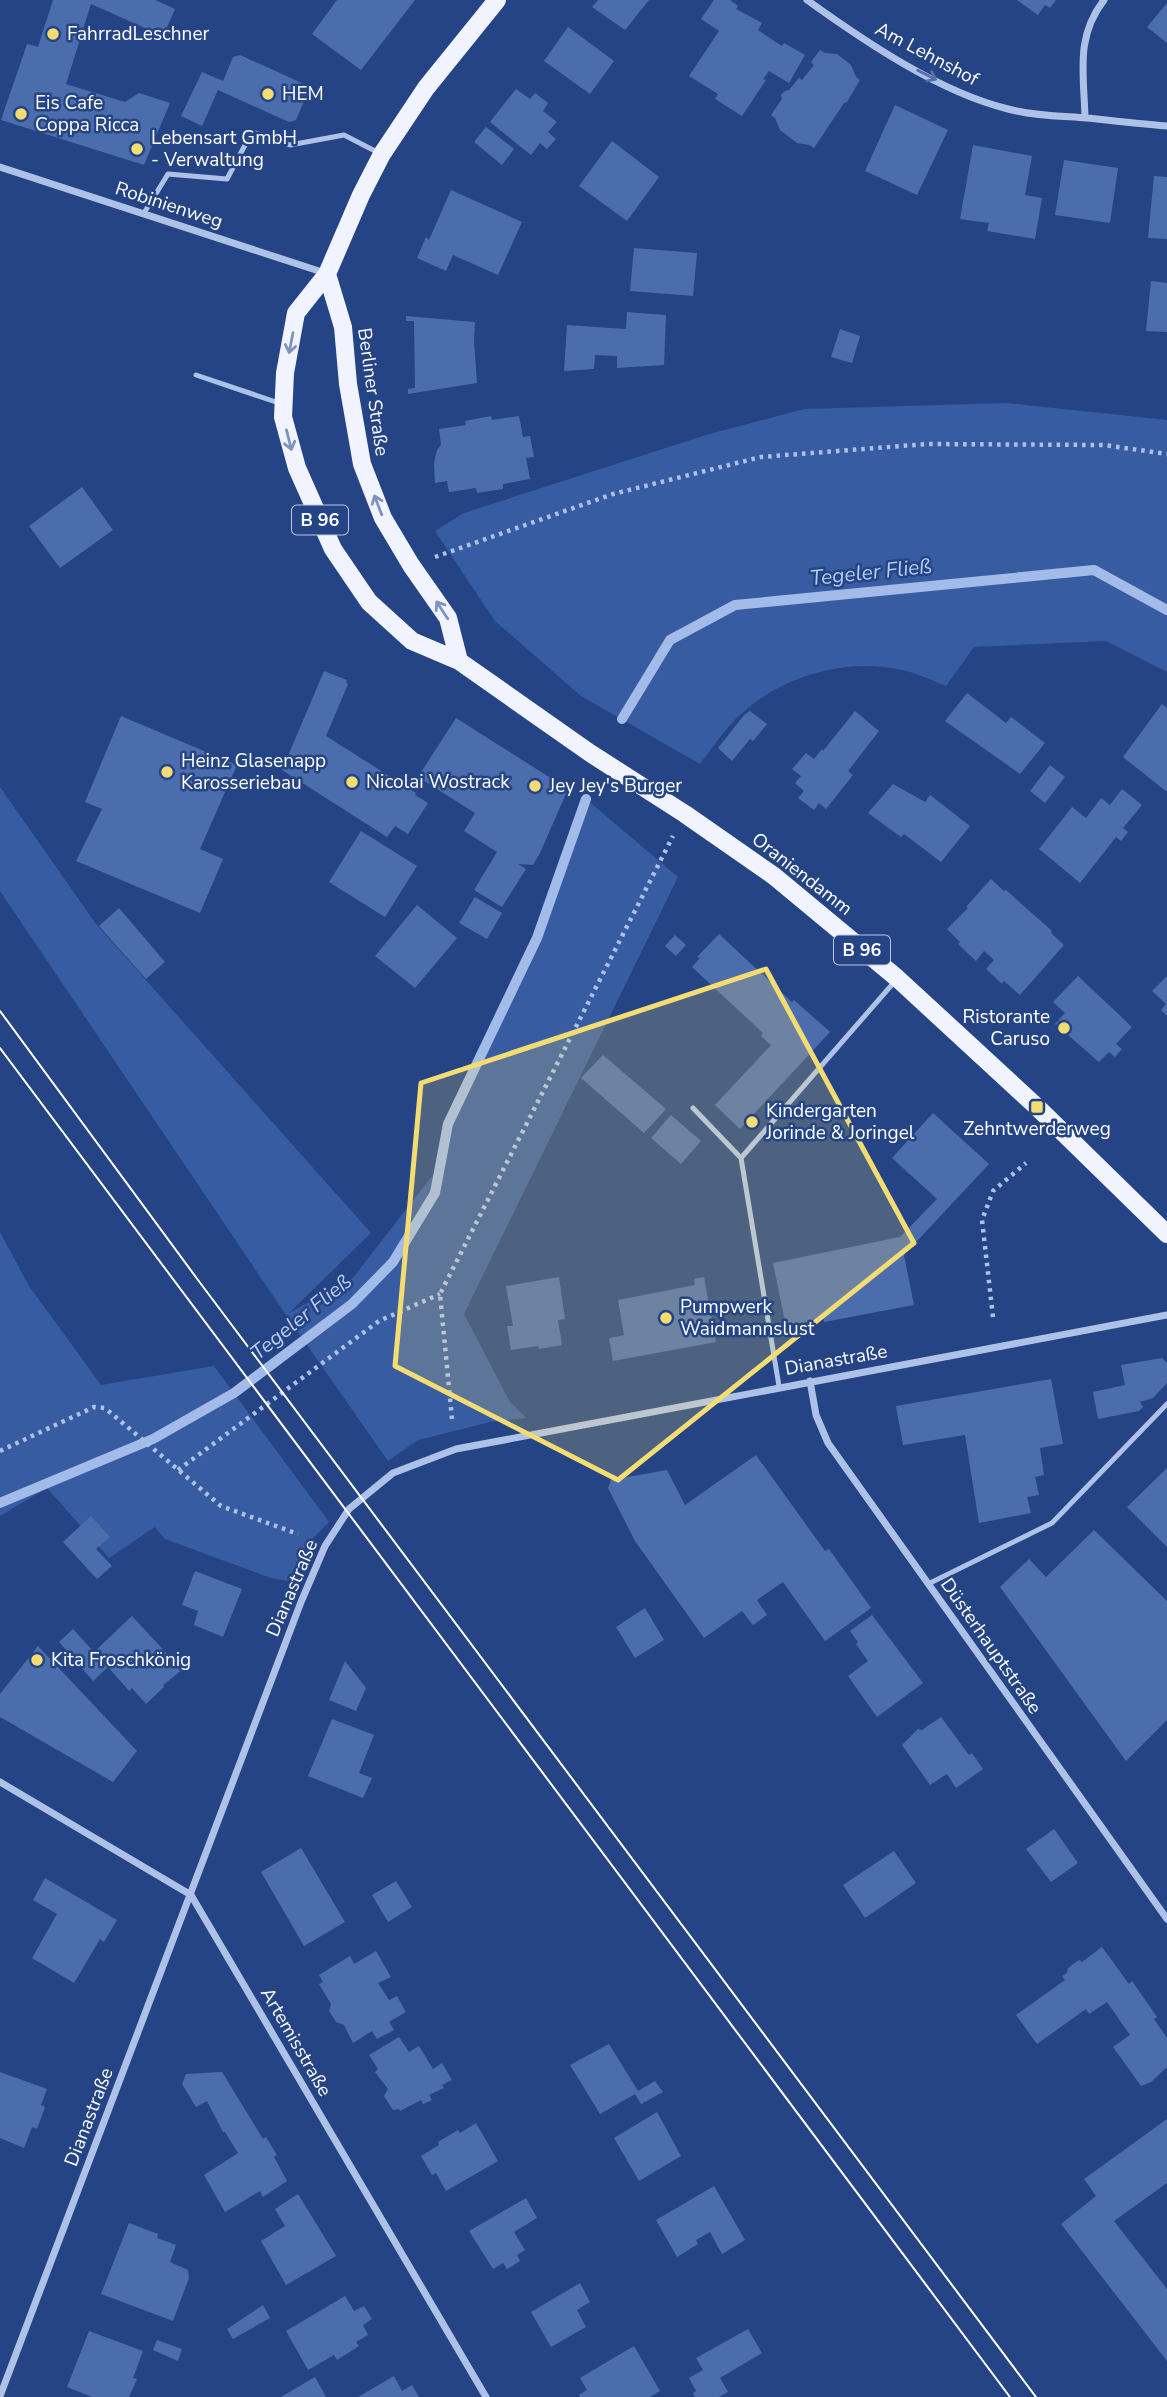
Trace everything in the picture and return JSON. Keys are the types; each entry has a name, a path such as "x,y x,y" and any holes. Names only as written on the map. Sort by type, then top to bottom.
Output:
{"main road":[{"name":"B 96","path":"459,662 412,641 369,602 332,549 297,468 283,404 285,373 296,313 327,274 382,154 426,88 497,0"},
{"name":"Berliner Straße","path":"327,274 343,327 348,384 362,464 383,518 411,565 448,618 459,662"},
{"name":"Oraniendamm","path":"459,662 774,876 897,978 1037,1107 1167,1234"}],"street":[{"name":"Am Lehnshof","path":"807,0 917,71 954,89 1007,109 1053,117 1167,127"},
{"path":"1085,118 1083,45 1087,27 1104,0"},
{"name":"Robinienweg","path":"0,166 327,274"},
{"name":"Dianastraße","path":"0,2396 301,1602 325,1546 349,1509 393,1473 456,1449 1167,1315"},
{"name":"Düsterhauptstraße","path":"810,1381 816,1415 828,1443 1167,1919"},
{"name":"Artemisstraße","path":"0,1782 191,1895 486,2397"}],"lane":[{"path":"144,213 168,174 228,179 252,132 290,145 344,135 382,154"},
{"path":"196,375 283,404"},
{"path":"741,1158 897,978"},
{"path":"693,1108 741,1158 779,1387"},
{"path":"928,1584 1052,1523 1167,1405"}],"path":[{"path":"442,554 614,494 761,457 927,444 1104,445 1167,454"},
{"path":"452,1419 440,1294 667,849"},
{"path":"993,1317 982,1220 993,1191 1026,1163"},
{"path":"178,1471 379,1321 440,1294"},
{"path":"0,1451 94,1408 106,1408 221,1506 298,1534"}],"highlighted area":[{"path":"766,969 914,1243 618,1480 395,1366 421,1083"}],"shaded area":[{"path":"1007,403 1167,420 1167,672 1106,641 974,647 946,686 911,672 886,667 844,667 823,671 784,685 749,707 729,727 700,764 581,696 495,621 435,531 464,513 706,435 804,409"},
{"path":"0,787 96,924 371,1233 289,1313 352,1279 439,1167 448,1124 537,938 586,799 678,877 464,1314 510,1402 526,1418 490,1422 418,1440 388,1461 286,1315 0,891"},
{"path":"0,1232 29,1286 101,1385 214,1366 329,1522 309,1542 288,1581 271,1578 165,1539 155,1527 109,1558 47,1488 0,1516"}],"building":[{"path":"53,0 155,0 175,9 163,36 91,4 66,84 125,102 139,93 170,103 144,165 1,120 27,44 38,47"},
{"path":"337,0 415,0 361,70 312,34"},
{"path":"598,0 649,0 625,30 592,7"},
{"path":"714,0 730,0 738,6 736,9 762,23 758,30 782,46 784,43 805,55 789,83 769,71 742,116 715,99 718,94 689,76 719,31 701,19"},
{"path":"1017,0 1056,0 1050,8 1045,5 1038,15"},
{"path":"1167,3 1167,43 1147,27"},
{"path":"568,27 614,61 590,94 544,61"},
{"path":"820,50 837,54 851,65 860,80 814,148 797,143 780,130 771,115 782,99 781,95 799,78 802,80 814,65 811,62"},
{"path":"240,55 306,85 308,92 296,120 289,122 218,90 202,126 181,116 202,72 223,81 233,57"},
{"path":"516,89 530,99 535,93 548,103 543,111 557,122 548,132 556,139 547,149 540,143 531,155 490,122"},
{"path":"895,105 948,130 917,195 865,171"},
{"path":"486,127 514,149 502,165 474,142"},
{"path":"612,141 659,177 627,221 579,186"},
{"path":"973,145 1032,156 1025,195 1042,198 1035,239 987,231 989,223 960,219"},
{"path":"1064,160 1118,168 1110,223 1055,215"},
{"path":"1154,176 1167,177 1167,239 1148,238"},
{"path":"451,190 522,222 498,275 453,255 446,271 417,258 426,237 429,240"},
{"path":"634,248 697,253 693,296 630,291"},
{"path":"1151,281 1167,283 1167,332 1146,331"},
{"path":"627,312 666,315 664,365 617,368 617,356 595,355 594,369 564,371 567,325 626,329"},
{"path":"406,316 475,322 477,383 408,394 408,389 415,388 414,321 406,321"},
{"path":"840,329 860,336 852,363 831,357"},
{"path":"491,416 492,420 519,416 523,437 530,436 534,457 526,458 530,479 503,484 503,489 477,493 476,488 449,492 447,481 435,483 434,463 441,445 439,429 466,425 465,421"},
{"path":"82,487 113,530 60,568 29,526"},
{"path":"324,671 347,680 348,684 326,736 428,803 408,834 395,826 387,837 282,770"},
{"path":"967,693 1006,723 1011,717 1045,743 1020,774 945,721"},
{"path":"1162,704 1167,708 1167,792 1123,757"},
{"path":"750,711 767,724 732,761 718,748"},
{"path":"855,711 879,731 848,771 853,775 826,809 819,803 814,810 798,798 804,791 795,783 801,776 792,769 806,753 814,759 822,749 823,751"},
{"path":"121,716 237,765 200,849 223,859 200,913 76,861 102,809 85,802"},
{"path":"456,718 568,789 533,865 518,864 526,869 502,907 474,890 497,852 464,831 475,813 418,777"},
{"path":"1050,765 1065,777 1045,803 1030,791"},
{"path":"893,784 925,802 930,795 970,826 941,862 904,834 901,837 868,813"},
{"path":"1122,789 1142,805 1123,828 1128,832 1121,841 1116,837 1080,883 1039,849 1072,807 1086,818 1101,798 1110,805"},
{"path":"361,831 417,866 385,917 329,882"},
{"path":"991,879 1052,931 1064,945 1020,995 1004,981 1002,984 986,969 994,960 984,951 976,961 947,929"},
{"path":"475,897 502,913 487,939 459,923"},
{"path":"417,905 457,938 415,988 375,956"},
{"path":"119,908 165,962 146,979 99,926"},
{"path":"719,934 792,1002 794,1000 830,1032 740,1129 715,1105 771,1045 761,1036 763,1033 692,967 700,958 697,957"},
{"path":"675,935 686,945 676,956 665,946"},
{"path":"1078,976 1132,1027 1116,1044 1122,1049 1115,1057 1109,1052 1099,1062 1055,1024 1065,1013 1053,1002"},
{"path":"1167,976 1167,1016 1161,1010 1166,1004 1152,991"},
{"path":"603,1055 666,1109 644,1133 581,1078"},
{"path":"933,1113 989,1164 904,1255 914,1305 824,1322 824,1319 786,1326 773,1263 900,1237 937,1199 892,1158"},
{"path":"671,1115 701,1141 681,1164 651,1138"},
{"path":"559,1277 565,1319 558,1320 562,1345 511,1350 507,1326 513,1326 506,1286"},
{"name":"Pumpwerk Waidmannslust","path":"704,1277 716,1342 613,1361 609,1338 624,1335 618,1300 695,1285 694,1279"},
{"path":"1162,1358 1167,1363 1167,1383 1153,1398 1140,1402 1143,1407 1139,1411 1098,1419 1093,1392 1125,1385 1121,1365"},
{"path":"1051,1379 1063,1444 1040,1448 1044,1475 1035,1477 1039,1495 1027,1497 1031,1513 979,1523 965,1435 903,1445 896,1406"},
{"path":"756,1455 825,1551 829,1549 871,1608 825,1641 783,1582 757,1600 767,1615 753,1625 742,1611 704,1638 635,1541 608,1488 611,1480 667,1470 685,1505"},
{"path":"1167,1468 1167,1547 1127,1507"},
{"path":"91,1516 110,1537 96,1549 112,1566 97,1579 63,1542"},
{"path":"1094,1530 1167,1601 1167,1720 1126,1761 1000,1587 1029,1559 1046,1577"},
{"path":"195,1571 242,1589 223,1637 194,1625 198,1611 182,1605"},
{"path":"645,1608 664,1640 635,1658 616,1627"},
{"path":"872,1615 923,1683 877,1717 848,1676 868,1661 850,1631"},
{"path":"132,1616 182,1670 163,1685 146,1704 132,1688 129,1691 108,1667 93,1681 59,1642 73,1629 94,1652"},
{"path":"38,1646 137,1751 113,1782 0,1717 0,1694"},
{"path":"345,1661 366,1688 356,1711 329,1700"},
{"path":"941,1717 983,1769 956,1788 947,1774 930,1785 902,1745 918,1729 922,1730"},
{"path":"332,1719 374,1735 359,1773 372,1778 363,1798 308,1776"},
{"path":"1054,1829 1078,1863 1051,1882 1026,1849"},
{"path":"301,1848 345,1922 304,1946 261,1872"},
{"path":"894,1851 916,1883 865,1918 843,1885"},
{"path":"45,1878 117,1920 104,1942 100,1939 74,1983 32,1958 57,1914 33,1900"},
{"path":"396,1881 412,1907 388,1922 372,1895"},
{"path":"1102,1947 1129,1984 1132,1981 1157,2017 1154,2019 1167,2038 1167,2067 1151,2082 1141,2086 1113,2047 1130,2035 1107,2002 1089,2014 1086,2009 1037,2044 1016,2015 1065,1980 1062,1976 1067,1973 1068,1968 1079,1960 1082,1962"},
{"path":"376,1951 391,1977 378,1983 389,2000 397,1996 406,2012 389,2022 394,2030 377,2039 372,2031 353,2043 344,2025 336,2022 329,2011 331,2004 319,1984 323,1982 319,1975 350,1956 354,1964"},
{"path":"399,2037 409,2052 419,2046 433,2069 442,2063 452,2080 442,2085 444,2088 429,2095 432,2100 423,2104 421,2100 400,2111 393,2110 384,2096 388,2089 375,2072 378,2069 369,2055"},
{"path":"609,2044 638,2091 655,2081 663,2092 641,2104 635,2094 600,2114 570,2065"},
{"path":"0,2072 47,2089 41,2105 45,2107 37,2129 32,2127 24,2148 0,2138"},
{"path":"222,2072 263,2139 266,2137 277,2155 274,2157 287,2181 263,2197 260,2191 225,2212 204,2175 238,2153 223,2132 207,2101 196,2107 182,2084 186,2074"},
{"path":"657,2112 681,2156 639,2181 614,2138"},
{"path":"1167,2119 1167,2183 1114,2221 1167,2289 1167,2361 1061,2224 1096,2196 1084,2179"},
{"path":"476,2123 498,2161 446,2191 436,2173 432,2175 421,2156 458,2130 460,2133"},
{"path":"714,2186 745,2240 722,2254 710,2232 696,2240 698,2244 677,2257 656,2220"},
{"path":"298,2194 336,2256 286,2285 261,2241 285,2226 275,2209"},
{"path":"526,2198 537,2218 514,2232 525,2250 517,2255 520,2261 507,2269 503,2263 493,2269 469,2231"},
{"path":"129,2223 158,2234 157,2238 176,2245 170,2262 188,2270 189,2278 173,2321 101,2294"},
{"path":"580,2283 590,2302 577,2310 586,2327 551,2347 531,2312"},
{"path":"345,2296 354,2311 364,2306 372,2319 363,2325 368,2335 356,2342 359,2346 337,2360 334,2355 308,2370 286,2331"},
{"path":"263,2305 270,2318 233,2339 227,2329"},
{"path":"748,2329 762,2353 720,2378 728,2392 719,2397 695,2397 693,2393 696,2391 689,2378 703,2370 696,2358"},
{"path":"89,2331 143,2351 133,2378 137,2379 129,2397 92,2397 67,2387"},
{"path":"157,2340 182,2349 178,2361 153,2350"},
{"path":"634,2346 660,2391 650,2397 580,2397 579,2395 587,2390 580,2378"},
{"path":"394,2376 402,2391 412,2385 419,2397 358,2397"},
{"path":"315,2377 326,2397 281,2397"}],"waterway":[{"name":"Tegeler Fließ","path":"622,719 670,640 735,605 1094,570 1167,610"},
{"name":"Tegeler Fließ","path":"0,1503 153,1439 234,1393 352,1304 393,1262 435,1193 448,1124 537,938 586,799"}],"tram line":[{"path":"0,1011 198,1280 1036,2397"},
{"path":"0,1048 1010,2397"}],"place":[{"name":"FahrradLeschner","path":"53,34"},
{"name":"HEM","path":"268,94"},
{"name":"Eis Cafe Coppa Ricca","path":"21,114"},
{"name":"Lebensart GmbH - Verwaltung","path":"137,149"},
{"name":"Heinz Glasenapp Karosseriebau","path":"167,772"},
{"name":"Nicolai Wostrack","path":"352,782"},
{"name":"Jey Jey's Burger","path":"535,786"},
{"name":"Ristorante Caruso","path":"1064,1028"},
{"name":"Zehntwerderweg","path":"1037,1107"},
{"name":"Kindergarten Jorinde & Joringel","path":"752,1122"},
{"name":"Pumpwerk Waidmannslust","path":"666,1318"},
{"name":"Kita Froschkönig","path":"37,1660"}]}
